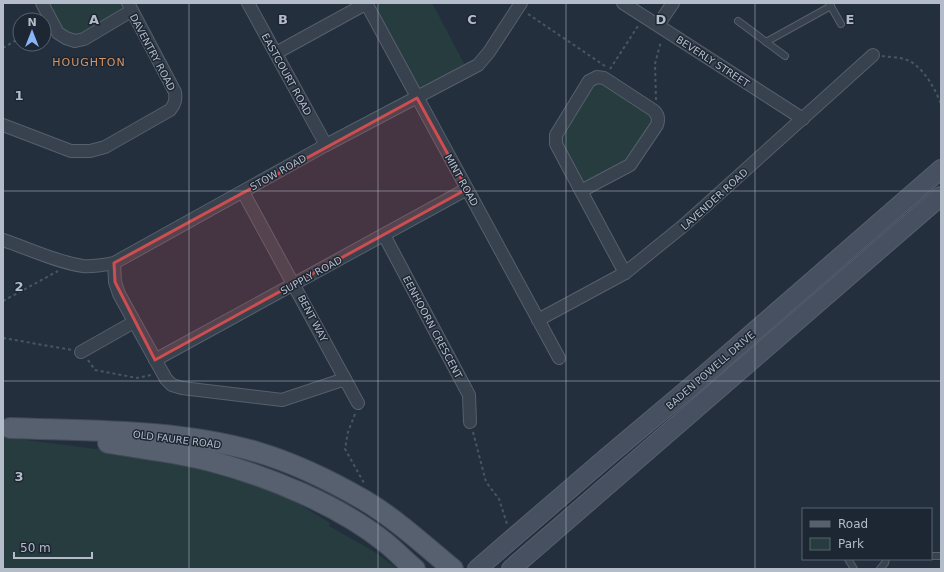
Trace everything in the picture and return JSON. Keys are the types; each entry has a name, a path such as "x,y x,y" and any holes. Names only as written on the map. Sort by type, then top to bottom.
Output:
{"main road":[{"name":"BADEN POWELL DRIVE","path":"477,569 694,384 941,169"},
{"name":"BADEN POWELL DRIVE","path":"511,569 941,196"},
{"name":"OLD FAURE ROAD","path":"7,428 159,450 209,460 252,473 284,486 356,522 386,543 415,569"},
{"name":"OLD FAURE ROAD","path":"7,428 159,435 211,441 257,452 332,483 366,501 401,525 453,569"}],"street":[{"path":"42,3 58,33 66,38 75,40 84,39 130,7"},
{"name":"EASTCOURT ROAD","path":"248,3 326,145"},
{"path":"276,53 366,3"},
{"name":"MINT ROAD","path":"366,3 559,358"},
{"name":"BEVERLY STREET","path":"623,3 803,119"},
{"path":"662,28 673,3"},
{"name":"STOW ROAD","path":"3,240 70,264 95,266 114,263 326,145 478,65 489,52 520,5"},
{"name":"DAVENTRY ROAD","path":"3,124 71,151 90,151 105,147 170,110 175,105 175,92 130,7"},
{"name":"LAVENDER ROAD","path":"538,320 626,272 683,226 873,55"},
{"path":"581,191 630,165 657,125 658,117 653,110 604,78 597,77 589,81 557,131 555,140 581,191 626,272"},
{"name":"SUPPLY ROAD","path":"156,360 467,189"},
{"name":"BENT WAY","path":"244,192 358,403"},
{"name":"EENHOORN CRESCENT","path":"384,235 469,395 470,422"},
{"path":"114,263 115,282 119,294 162,373 169,382 177,387 275,400 287,399 345,379"},
{"path":"81,352 134,322"}],"lane":[{"path":"766,42 830,4 841,24"},
{"path":"738,21 786,56"},
{"path":"849,560 854,569"},
{"path":"880,569 886,560"}],"path":[{"path":"520,5 609,70 641,21"},
{"path":"653,110 656,105 655,64 661,40 662,28"},
{"path":"3,48 12,43"},
{"path":"873,55 905,59 919,67 934,89 941,104"},
{"path":"3,301 70,264"},
{"path":"3,338 81,352 95,370 137,378 162,373"},
{"path":"358,403 348,432 345,449 366,486"},
{"path":"470,422 486,482 499,500 507,524"}],"highlighted area":[{"path":"417,98 467,189 155,360 115,282 114,263"}],"green space":[{"path":"46,3 122,3 121,10 78,36 63,32"},
{"path":"377,3 432,3 466,67 421,88 418,87 375,10"},
{"path":"600,81 651,114 653,121 630,158 584,183 561,145 560,134 592,85"},
{"path":"3,437 127,453 176,462 251,483 291,499 330,523 329,526 373,551 398,569 3,569"}],"district":[{"name":"HOUGHTON","path":"89,62"}]}
